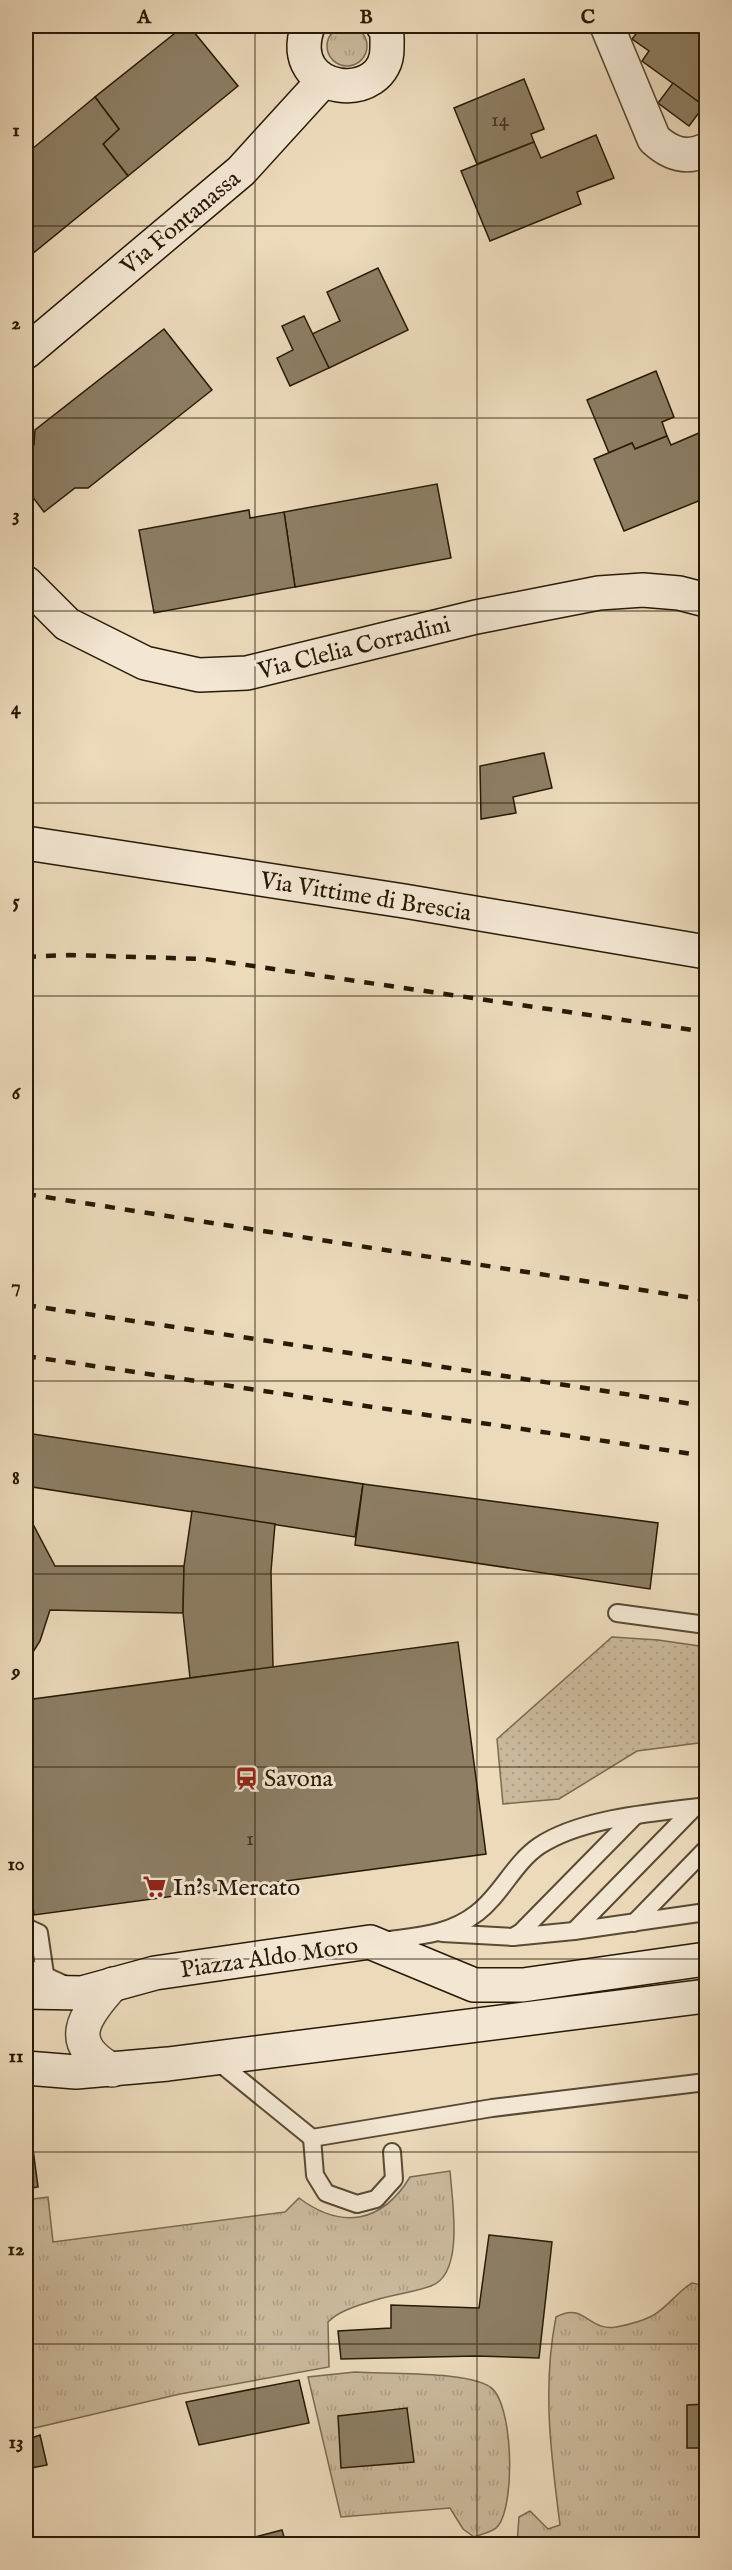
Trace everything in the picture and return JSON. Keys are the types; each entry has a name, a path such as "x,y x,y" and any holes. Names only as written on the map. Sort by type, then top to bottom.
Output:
{"street":[{"path":"308,26 302,42 307,64 323,81 350,88 373,78 387,56 388,27"},
{"path":"607,26 654,139 664,148 689,156 706,150"},
{"name":"Via Fontanassa","path":"26,352 242,171 323,81"},
{"name":"Via Clelia Corradini","path":"26,583 67,624 145,663 199,675 247,673 477,617 599,593 644,590 679,593 706,600"},
{"name":"Via Vittime di Brescia","path":"26,843 404,901 706,952"},
{"name":"Piazza Aldo Moro","path":"35,1983 82,1993 155,1973 369,1942 474,1985 523,1985 706,1959"},
{"path":"112,2070 94,2060 84,2046 84,2023 95,2004 113,1984"},
{"path":"26,2068 76,2072 216,2059 513,2019 637,2007 706,1996"}],"lane":[{"path":"616,1613 706,1625"},
{"path":"441,1933 478,1913 538,1846 572,1830 636,1816 700,1807"},
{"path":"574,1931 700,1807"},
{"path":"513,1937 521,1932 636,1816"},
{"path":"634,1923 706,1848"},
{"path":"369,1942 441,1933 513,1937 574,1931 700,1913 706,1900"},
{"path":"26,1927 39,1933 35,1983"},
{"path":"26,1967 35,1983"},
{"path":"216,2059 312,2138 315,2175 326,2193 357,2204 376,2199 394,2179 392,2152"},
{"path":"312,2138 492,2108 706,2082"}],"green space":[{"path":"347,26 355,27 361,32 366,38 366,54 361,60 355,65 347,66 339,65 333,60 328,54 327,46 328,38 333,32 339,27"},
{"path":"612,1637 658,1640 706,1647 706,1742 637,1751 559,1799 503,1804 497,1739"},
{"path":"450,2171 454,2235 449,2267 442,2279 431,2286 369,2302 332,2318 328,2322 329,2367 180,2394 26,2430 26,2200 48,2197 53,2242 285,2212 299,2198 331,2215 346,2218 360,2217 387,2204 410,2177"},
{"path":"692,2283 706,2286 706,2544 517,2544 519,2517 530,2511 548,2529 560,2525 549,2421 549,2369 556,2317 573,2313 607,2327 630,2324 657,2313"},
{"path":"355,2372 463,2378 490,2387 498,2396 503,2411 509,2453 508,2497 504,2514 496,2528 474,2537 463,2529 450,2508 341,2517 308,2377"}],"building":[{"path":"184,26 189,26 238,86 128,176 103,144 119,129 95,97"},
{"path":"642,26 687,26 693,30 696,26 706,26 706,103 704,106 642,61 649,51 632,39"},
{"path":"524,79 544,129 531,134 534,142 477,164 454,108"},
{"path":"673,83 704,106 689,126 658,103"},
{"path":"95,97 119,129 103,144 128,176 26,259 26,154"},
{"path":"596,135 614,178 577,192 581,204 490,241 461,171 534,142 541,158"},
{"path":"378,268 408,330 329,368 312,334 340,321 327,292"},
{"path":"304,316 329,368 290,386 277,358 293,350 282,326"},
{"path":"164,329 212,390 88,488 75,488 44,512 26,488 26,452 34,445 35,430"},
{"path":"656,371 674,417 662,422 667,436 635,449 632,443 609,453 587,400"},
{"path":"706,430 706,498 624,531 594,459 632,443 635,449 667,436 671,445"},
{"path":"437,484 451,558 295,587 284,512"},
{"path":"249,510 250,518 284,512 295,587 154,613 139,530"},
{"path":"544,753 552,788 513,797 516,813 481,819 480,766"},
{"path":"26,1433 363,1484 355,1537 26,1486"},
{"path":"363,1484 658,1523 650,1589 355,1545"},
{"path":"26,1511 55,1566 184,1566 183,1613 50,1610 40,1641 26,1663"},
{"path":"192,1511 275,1524 271,1571 273,1668 190,1678 183,1613 184,1566"},
{"path":"458,1642 486,1854 34,1915 26,1851 26,1700"},
{"path":"33,2149 38,2187 26,2189 26,2151"},
{"path":"489,2235 552,2242 539,2358 476,2356 341,2359 338,2331 391,2328 391,2305 479,2308"},
{"path":"299,2380 309,2423 199,2445 186,2402"},
{"path":"706,2404 706,2448 687,2448 687,2405"},
{"path":"407,2408 414,2462 341,2468 338,2416"},
{"path":"40,2435 47,2465 26,2469 26,2440"},
{"path":"282,2530 286,2544 228,2544"}],"railway":[{"path":"26,957 69,955 205,959 706,1032"},
{"path":"26,1194 706,1300"},
{"path":"26,1305 706,1406"},
{"path":"26,1356 706,1456"}],"place":[{"name":"Savona","path":"246,1778"},
{"name":"In's Mercato","path":"155,1887"}]}
